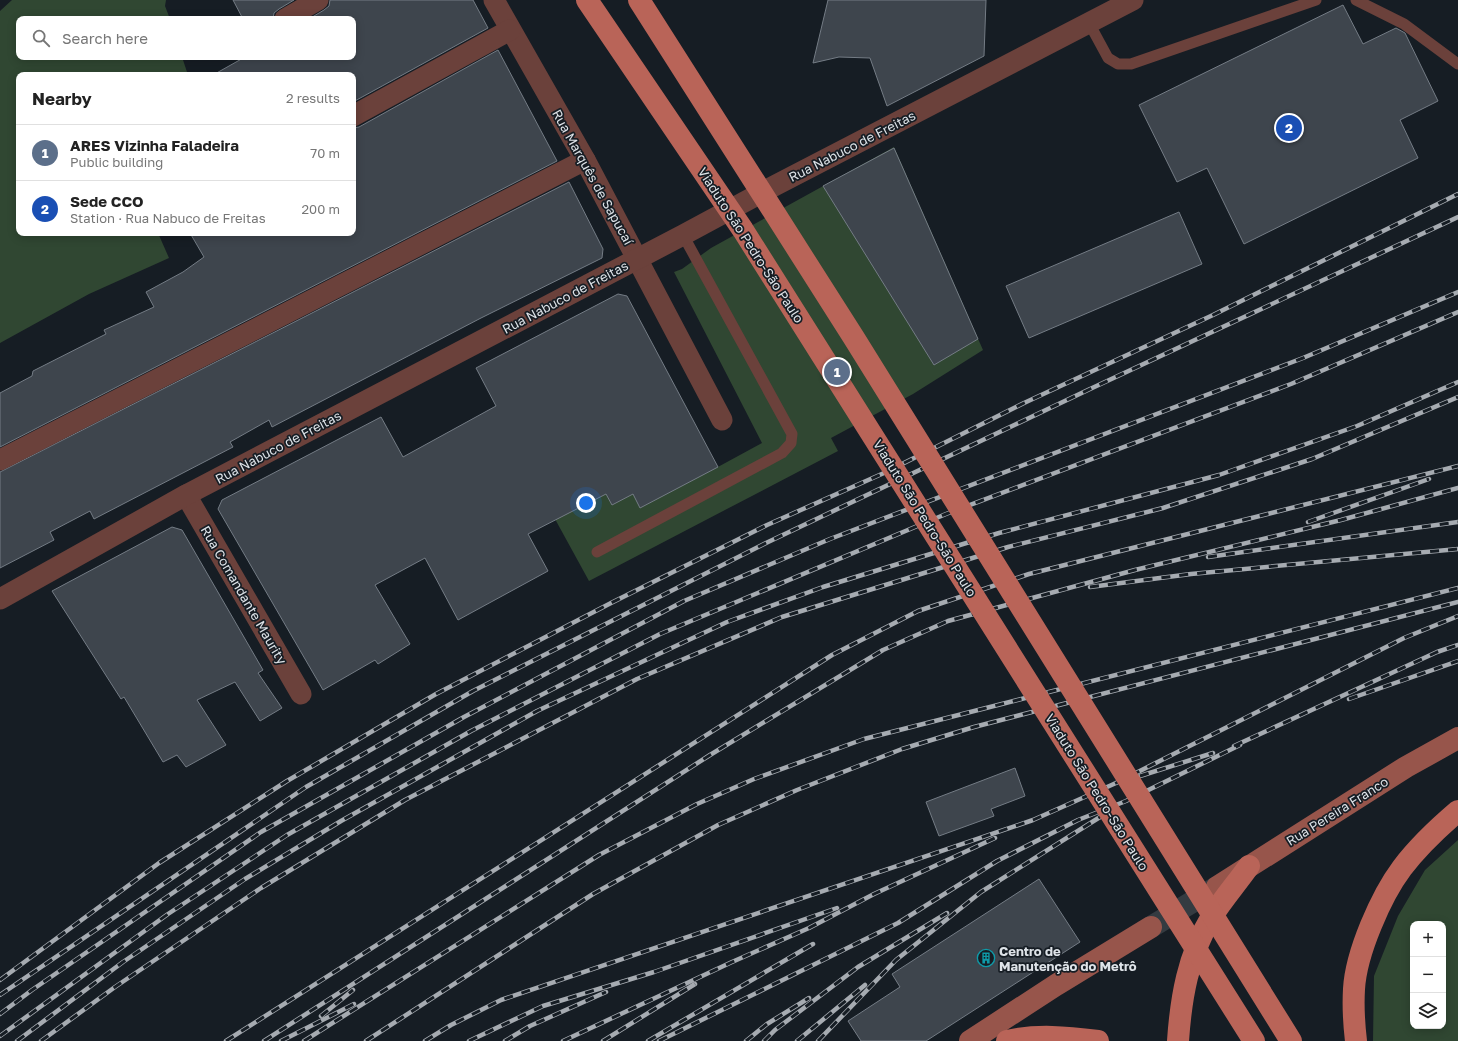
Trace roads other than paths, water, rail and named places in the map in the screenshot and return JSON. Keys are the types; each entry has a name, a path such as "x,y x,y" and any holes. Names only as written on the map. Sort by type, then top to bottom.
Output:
{"main road":[{"name":"Viaduto São Pedro-São Paulo","path":"587,0 743,230 1254,1041"},
{"path":"639,0 867,358 1291,1041"},
{"name":"Rua Pereira Franco","path":"1217,886 1406,767 1458,738"},
{"path":"1356,1041 1354,988 1360,954 1372,920 1402,868 1436,830 1458,811"},
{"path":"1178,1041 1181,999 1194,951 1211,918 1249,866"},
{"path":"970,1041 1056,985 1151,927"},
{"path":"1007,1041 1025,1037 1052,1037 1098,1041"}],"street":[{"path":"290,16 318,0"},
{"name":"Rua Marquês de Sapucaí","path":"494,0 585,160 722,420"},
{"name":"Rua Nabuco de Freitas","path":"0,599 186,495 638,259 776,185 1133,0"},
{"path":"356,114 510,30"},
{"path":"0,460 585,160"},
{"name":"Rua Comandante Maurity","path":"186,495 301,694"}],"lane":[{"path":"1089,23 1108,58 1118,64 1131,64 1316,0"},
{"path":"1356,0 1404,24 1458,64"},
{"path":"597,552 782,453 791,443 792,434 683,235"}],"tunnel":[{"path":"1151,927 1217,887"}],"railway":[{"path":"0,980 159,863 287,781 436,694 611,603 767,525 884,473 1024,403 1213,315 1458,194"},
{"path":"0,995 306,787 473,691 766,543 1090,389 1458,217"},
{"path":"0,1014 32,990 261,832 464,717 684,601 830,539 1303,358 1458,292"},
{"path":"0,1036 168,914 287,835 471,731 660,634 946,514 1291,384 1458,312"},
{"path":"17,1041 123,962 245,879 341,821 537,711 727,622 823,587 999,533 1219,475 1357,426 1458,382"},
{"path":"41,1041 115,987 261,888 405,800 637,679 782,617 1008,547 1163,508 1312,459 1458,397"},
{"path":"226,1041 832,655 918,611 1029,574 1458,466"},
{"path":"1308,522 1429,479"},
{"path":"264,1041 710,755 883,650 948,621 1135,570 1341,520 1458,488"},
{"path":"1208,557 1458,522"},
{"path":"1090,587 1191,574 1458,549"},
{"path":"304,1041 599,855 697,804 754,779 864,739 1458,588"},
{"path":"366,1041 593,894 718,825 797,790 902,749 974,727 1458,602"},
{"path":"425,1041 451,1025 501,1000 1033,820 1116,783 1404,638 1458,616"},
{"path":"1234,746 1437,652 1458,645"},
{"path":"1349,699 1458,661"},
{"path":"659,1041 898,923 997,861 1078,820 1126,801 1240,745"},
{"path":"1140,776 1213,753"},
{"path":"818,1041 896,960 981,892 1108,812"},
{"path":"563,1041 732,962 809,928 874,894 995,838"},
{"path":"469,1041 543,1006 654,972 837,908"},
{"path":"764,1041 775,1030 858,967 947,913"},
{"path":"648,1041 813,944"},
{"path":"603,1041 695,984"},
{"path":"797,1041 865,985"},
{"path":"321,1016 353,990"},
{"path":"505,1041 530,1026 606,992"},
{"path":"746,1041 767,1024 809,998"},
{"path":"281,1041 354,1004"}],"place":[{"name":"Sede CCO","path":"1289,128"},
{"name":"ARES Vizinha Faladeira","path":"837,372"},
{"name":"Centro de Manutenção do Metrô","path":"986,958"}]}
